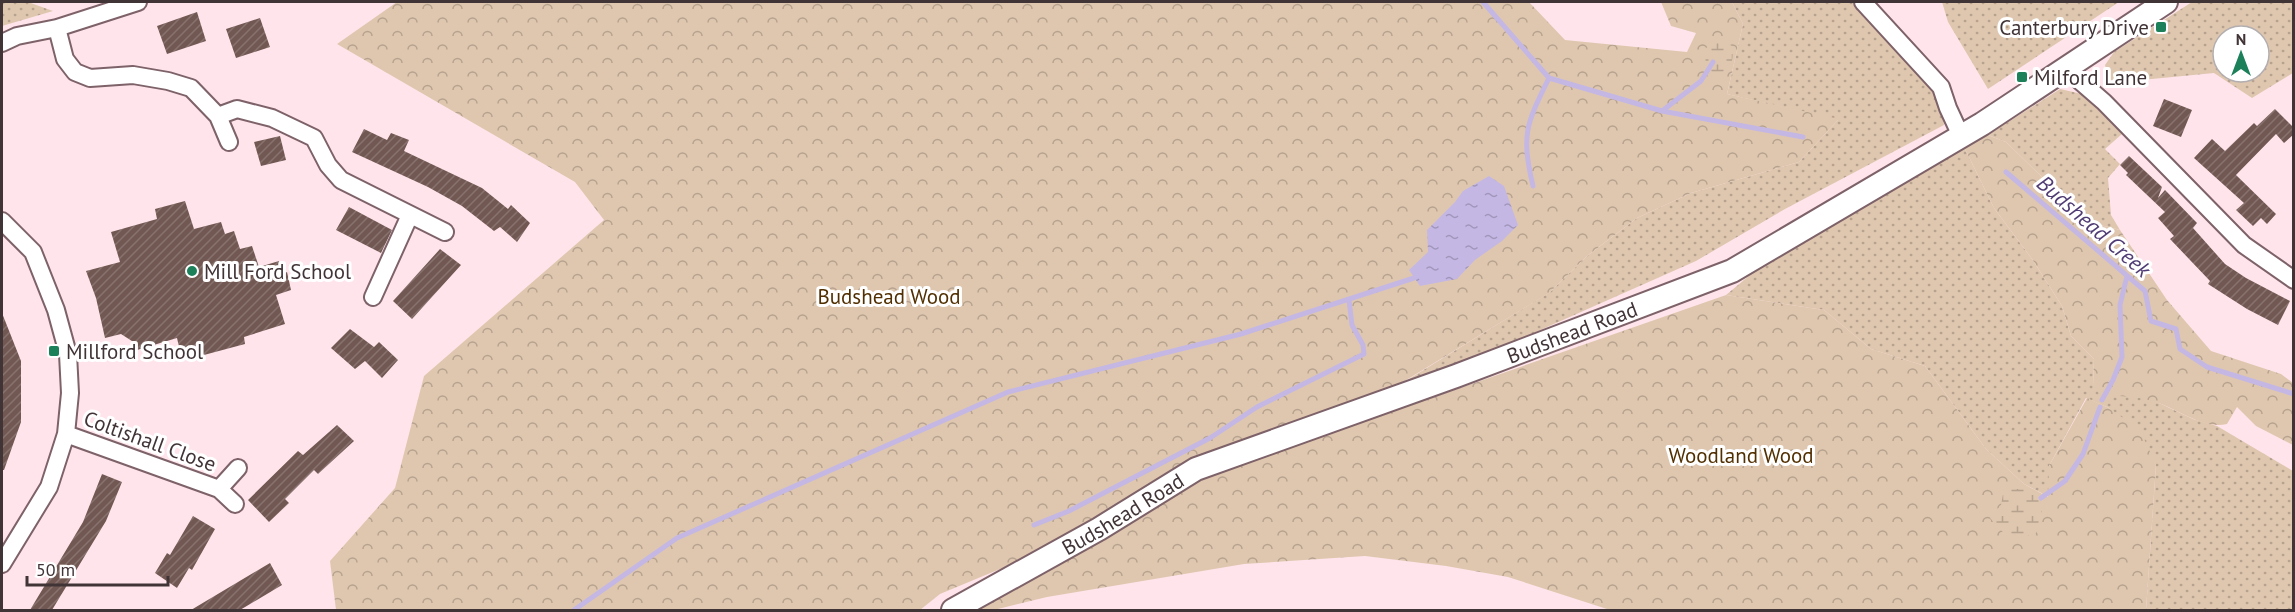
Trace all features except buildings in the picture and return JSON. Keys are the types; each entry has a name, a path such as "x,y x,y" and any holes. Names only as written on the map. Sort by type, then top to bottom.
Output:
{"street":[{"path":"2,43 16,36 57,28 138,2"},
{"path":"1863,2 1941,87 1961,136"},
{"name":"Budshead Road","path":"953,610 1099,529 1196,469 1456,376 1732,271 1961,136 2166,2"},
{"path":"57,28 65,59 75,72 90,78 133,75 168,81 191,88 218,116 229,142"},
{"path":"2066,69 2104,102 2244,245 2294,280"},
{"path":"218,116 237,109 272,118 314,138 328,165 341,180 445,232"},
{"path":"373,297 410,215"},
{"path":"2,221 33,252 56,310 68,354 70,393 66,434 49,487 2,564"},
{"name":"Coltishall Close","path":"66,434 219,489 235,504"},
{"name":"Coltishall Close","path":"219,489 238,468"}],"green space":[{"path":"2,2 28,2 53,11 2,26"},
{"name":"Budshead Wood","path":"397,2 1529,2 1565,40 1687,52 1696,33 1671,26 1661,2 1732,2 1743,24 1727,94 1839,119 1799,162 1691,193 1637,218 1587,256 1549,293 1385,393 1065,542 940,594 920,610 336,610 330,561 395,488 424,376 604,220 575,182 337,44"},
{"path":"1732,2 1854,2 1924,78 1941,103 1944,125 1785,209 1696,261 1486,354 1404,382 1550,292 1587,256 1637,218 1691,193 1799,162 1838,120 1727,94 1743,24"},
{"path":"1942,2 2119,2 1988,89 1948,22"},
{"path":"2192,2 2293,2 2293,73 2252,98 2231,84 2271,84 2271,24 2211,24 2211,73 2121,82 2109,80 2105,65 2114,52"},
{"path":"1721,40 1732,46 1733,56 1729,67 1716,75 1709,70 1706,64 1706,48"},
{"path":"2060,89 2082,94 2122,134 2105,149 2120,164 2108,178 2111,215 2120,230 2096,224 2047,182 2006,142 1988,135"},
{"path":"1988,135 2006,142 2047,182 2096,224 2120,230 2167,300 2211,351 2281,374 2293,383 2293,445 2256,426 2237,407 2227,424 2218,425 2199,421 2146,399 2100,395 2093,384 2094,359 2071,336 2062,306 2032,259 1994,208 1964,147"},
{"path":"1964,147 1994,208 2032,259 2062,306 2071,336 2094,359 2093,384 2155,401 2193,419 2217,426 2293,471 2293,610 2146,610 2156,465 2109,408 2086,398 2049,466 2049,497 2024,484 1986,449 1925,366 1871,349 1824,310 1726,295 1768,260"},
{"name":"Woodland Wood","path":"1726,295 1824,310 1871,349 1925,366 1986,449 2024,484 2048,497 2049,466 2087,398 2109,408 2140,430 2156,465 2146,610 1610,610 1508,577 1446,566 1365,556 1244,564 1047,597 994,610 978,610 1158,502 1208,476"},
{"path":"2004,489 2027,489 2041,498 2042,514 2036,533 2011,541 1990,518 2001,505"}],"water":[{"path":"1489,176 1504,186 1518,225 1502,241 1475,260 1457,279 1420,286 1409,270 1428,252 1427,230 1463,191"}],"waterway":[{"name":"Budshead Creek","path":"1483,2 1549,78 1662,111 1803,137"},
{"path":"1662,111 1701,81 1713,62"},
{"path":"1533,186 1527,154 1528,130 1535,107 1549,78"},
{"name":"Budshead Creek","path":"2006,172 2145,291 2151,321 2176,329 2180,349 2207,367 2294,394"},
{"path":"2102,400 2122,357 2120,305 2127,276"},
{"path":"574,610 677,538 1008,392 1241,334 1414,278"},
{"path":"1034,525 1069,511 1210,438 1257,407 1364,354 1363,345 1352,325 1349,300"},
{"path":"2041,498 2065,481 2083,454 2100,407"}],"place":[{"name":"Canterbury Drive","path":"2161,27"},
{"name":"Milford Lane","path":"2022,77"},
{"name":"Mill Ford School","path":"192,271"},
{"name":"Millford School","path":"54,351"}]}
